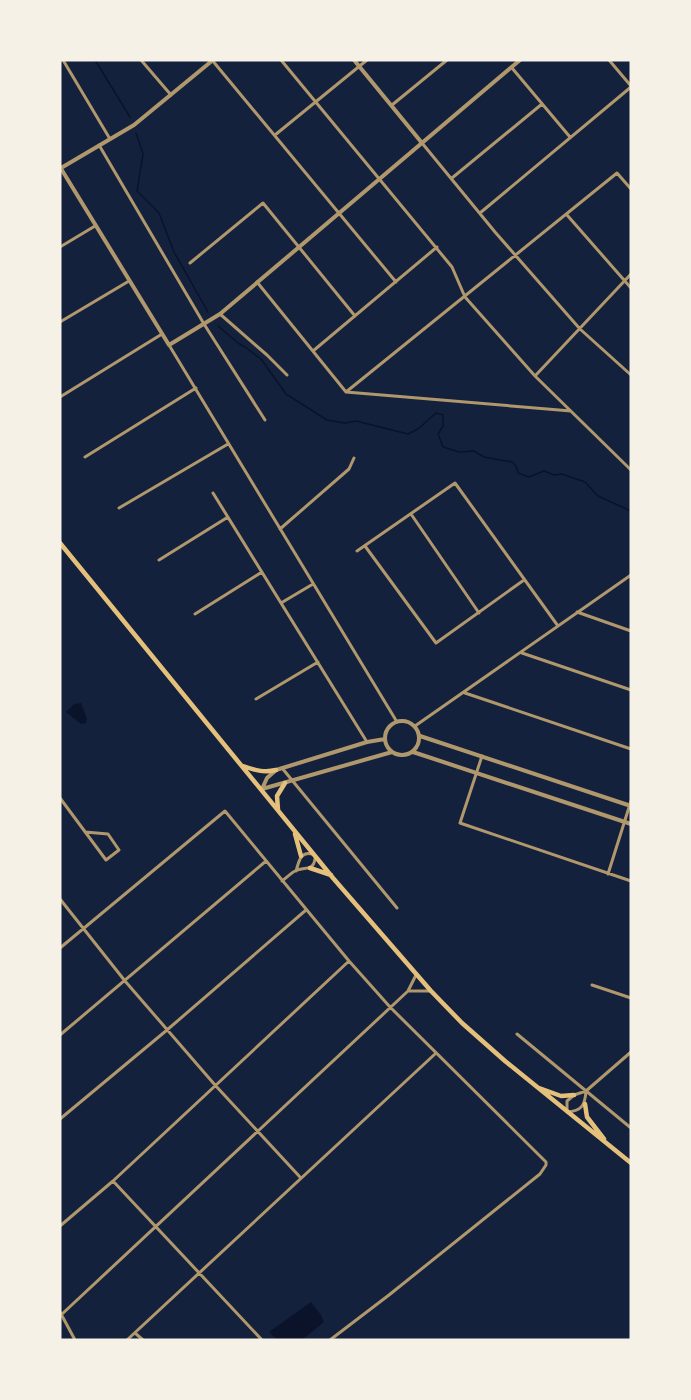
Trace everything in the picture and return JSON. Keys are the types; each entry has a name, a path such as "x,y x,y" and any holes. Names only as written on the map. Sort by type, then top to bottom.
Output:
{"highway":[{"path":"60,543 331,875 416,975 462,1023 631,1163"},
{"path":"243,766 255,771 276,770"},
{"path":"278,810 277,795 285,783"},
{"path":"293,828 301,856"},
{"path":"310,868 331,875"},
{"path":"536,1086 561,1096 574,1095"},
{"path":"585,1104 587,1116 607,1144"}],"street":[{"path":"63,60 110,139"},
{"path":"141,60 171,95"},
{"path":"396,282 213,60 134,125 60,168 196,388 397,722"},
{"path":"281,60 452,267 465,297 535,376 631,470"},
{"path":"354,60 495,232 580,329 631,375"},
{"path":"275,135 368,60"},
{"path":"392,105 447,60"},
{"path":"169,345 220,314 520,60"},
{"path":"480,213 631,86 609,60"},
{"path":"512,68 570,137"},
{"path":"452,178 542,104"},
{"path":"99,145 204,324 265,420"},
{"path":"346,392 617,173 631,189"},
{"path":"190,263 263,203 355,315"},
{"path":"567,214 631,288"},
{"path":"60,247 95,226"},
{"path":"313,351 437,248"},
{"path":"535,376 631,274"},
{"path":"60,322 129,281"},
{"path":"257,282 346,392 572,411"},
{"path":"220,314 287,375"},
{"path":"60,397 162,334"},
{"path":"85,457 196,388"},
{"path":"119,508 228,444"},
{"path":"280,529 349,469 354,458"},
{"path":"357,551 455,483 558,626"},
{"path":"213,493 367,742"},
{"path":"411,514 479,613"},
{"path":"159,560 228,517"},
{"path":"365,546 436,643 524,580"},
{"path":"195,614 262,572"},
{"path":"415,726 631,575"},
{"path":"281,603 313,584"},
{"path":"577,612 631,631"},
{"path":"521,652 631,690"},
{"path":"256,699 318,662"},
{"path":"464,692 631,749"},
{"path":"397,722 410,722 415,726 420,736 417,748 406,755 392,752 385,739 390,725 397,722"},
{"path":"420,736 630,804 608,874"},
{"path":"262,789 267,778 276,770 367,742 385,739"},
{"path":"262,789 392,752"},
{"path":"412,752 631,824"},
{"path":"482,756 460,823 631,881"},
{"path":"282,768 397,908"},
{"path":"60,798 85,832 106,860 119,850 108,834 85,832"},
{"path":"60,948 225,811 390,1007 546,1162 540,1174 330,1340"},
{"path":"282,881 296,871 310,868 314,864 315,855 310,853 301,856 296,871"},
{"path":"60,1035 266,861"},
{"path":"60,900 167,1030 301,1177"},
{"path":"60,1119 306,910"},
{"path":"60,1226 113,1181 349,961"},
{"path":"75,1340 61,1314 408,991 416,975"},
{"path":"592,985 631,998"},
{"path":"408,991 431,991"},
{"path":"517,1034 631,1128"},
{"path":"586,1091 585,1104 577,1110 567,1112 567,1101 574,1095 586,1091 631,1052"},
{"path":"127,1340 435,1054"},
{"path":"113,1181 262,1340"},
{"path":"135,1333 143,1340"}],"water":[{"path":"81,703 87,719 86,723 81,724 66,712 74,704"},
{"path":"311,1302 324,1322 302,1340 277,1340 269,1332"}],"waterway":[{"path":"95,60 130,117"},
{"path":"136,133 143,154 137,191 159,213 174,252 208,312"},
{"path":"218,326 261,359 286,394 327,420 345,423 356,421 408,434 418,429 436,413 443,415 443,426 438,434 443,447 459,452 474,451 484,457 512,462 518,473 529,477 544,471 554,475 562,474 585,482 598,496 631,511"}]}
